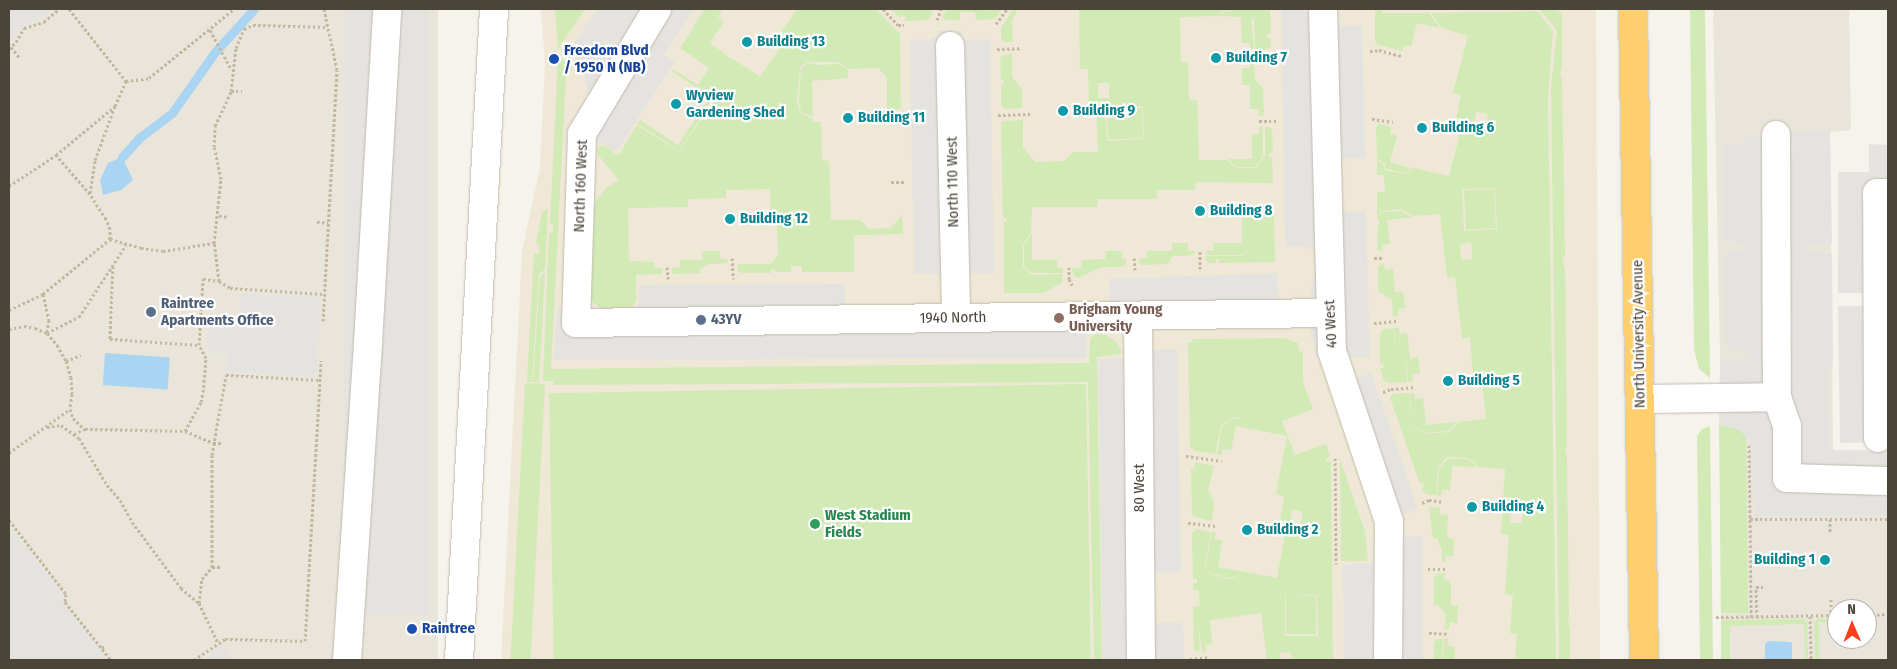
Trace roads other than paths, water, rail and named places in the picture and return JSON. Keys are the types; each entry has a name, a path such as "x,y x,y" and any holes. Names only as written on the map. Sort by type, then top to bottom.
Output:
{"highway":[{"name":"North University Avenue","path":"1633,9 1644,660"}],"street":[{"path":"347,660 368,343 387,9"},
{"path":"459,660 494,9"},
{"name":"North 160 West","path":"576,323 582,134 657,9"},
{"name":"40 West","path":"1323,9 1332,351 1389,521 1388,660"},
{"name":"North 110 West","path":"944,35 956,318"},
{"path":"1776,134 1777,397 1787,426 1787,478 1888,481"},
{"path":"1878,438 1877,193 1888,193"},
{"name":"1940 North","path":"576,323 1330,313"},
{"name":"80 West","path":"1138,316 1141,660"},
{"path":"1640,399 1777,397"}],"water":[{"path":"122,157 133,180 121,190 103,195 100,180 108,163"},
{"path":"105,353 170,358 168,389 103,385"},
{"path":"1768,641 1792,643 1792,660 1765,660 1765,644"}],"waterway":[{"path":"122,157 139,138 172,113 215,52 254,9"}],"place":[{"name":"Building 13","path":"747,42"},
{"name":"Building 7","path":"1216,58"},
{"name":"Freedom Blvd / 1950 N (NB)","path":"554,59"},
{"name":"Wyview Gardening Shed","path":"676,104"},
{"name":"Building 9","path":"1063,111"},
{"name":"Building 11","path":"848,118"},
{"name":"Building 6","path":"1422,128"},
{"name":"Building 8","path":"1200,211"},
{"name":"Building 12","path":"730,219"},
{"name":"Raintree Apartments Office","path":"151,312"},
{"name":"Brigham Young University","path":"1059,318"},
{"name":"43YV","path":"701,320"},
{"name":"Building 5","path":"1448,381"},
{"name":"Building 4","path":"1472,507"},
{"name":"West Stadium Fields","path":"815,524"},
{"name":"Building 2","path":"1247,530"},
{"name":"Building 1","path":"1825,560"},
{"name":"Raintree","path":"412,629"}]}
